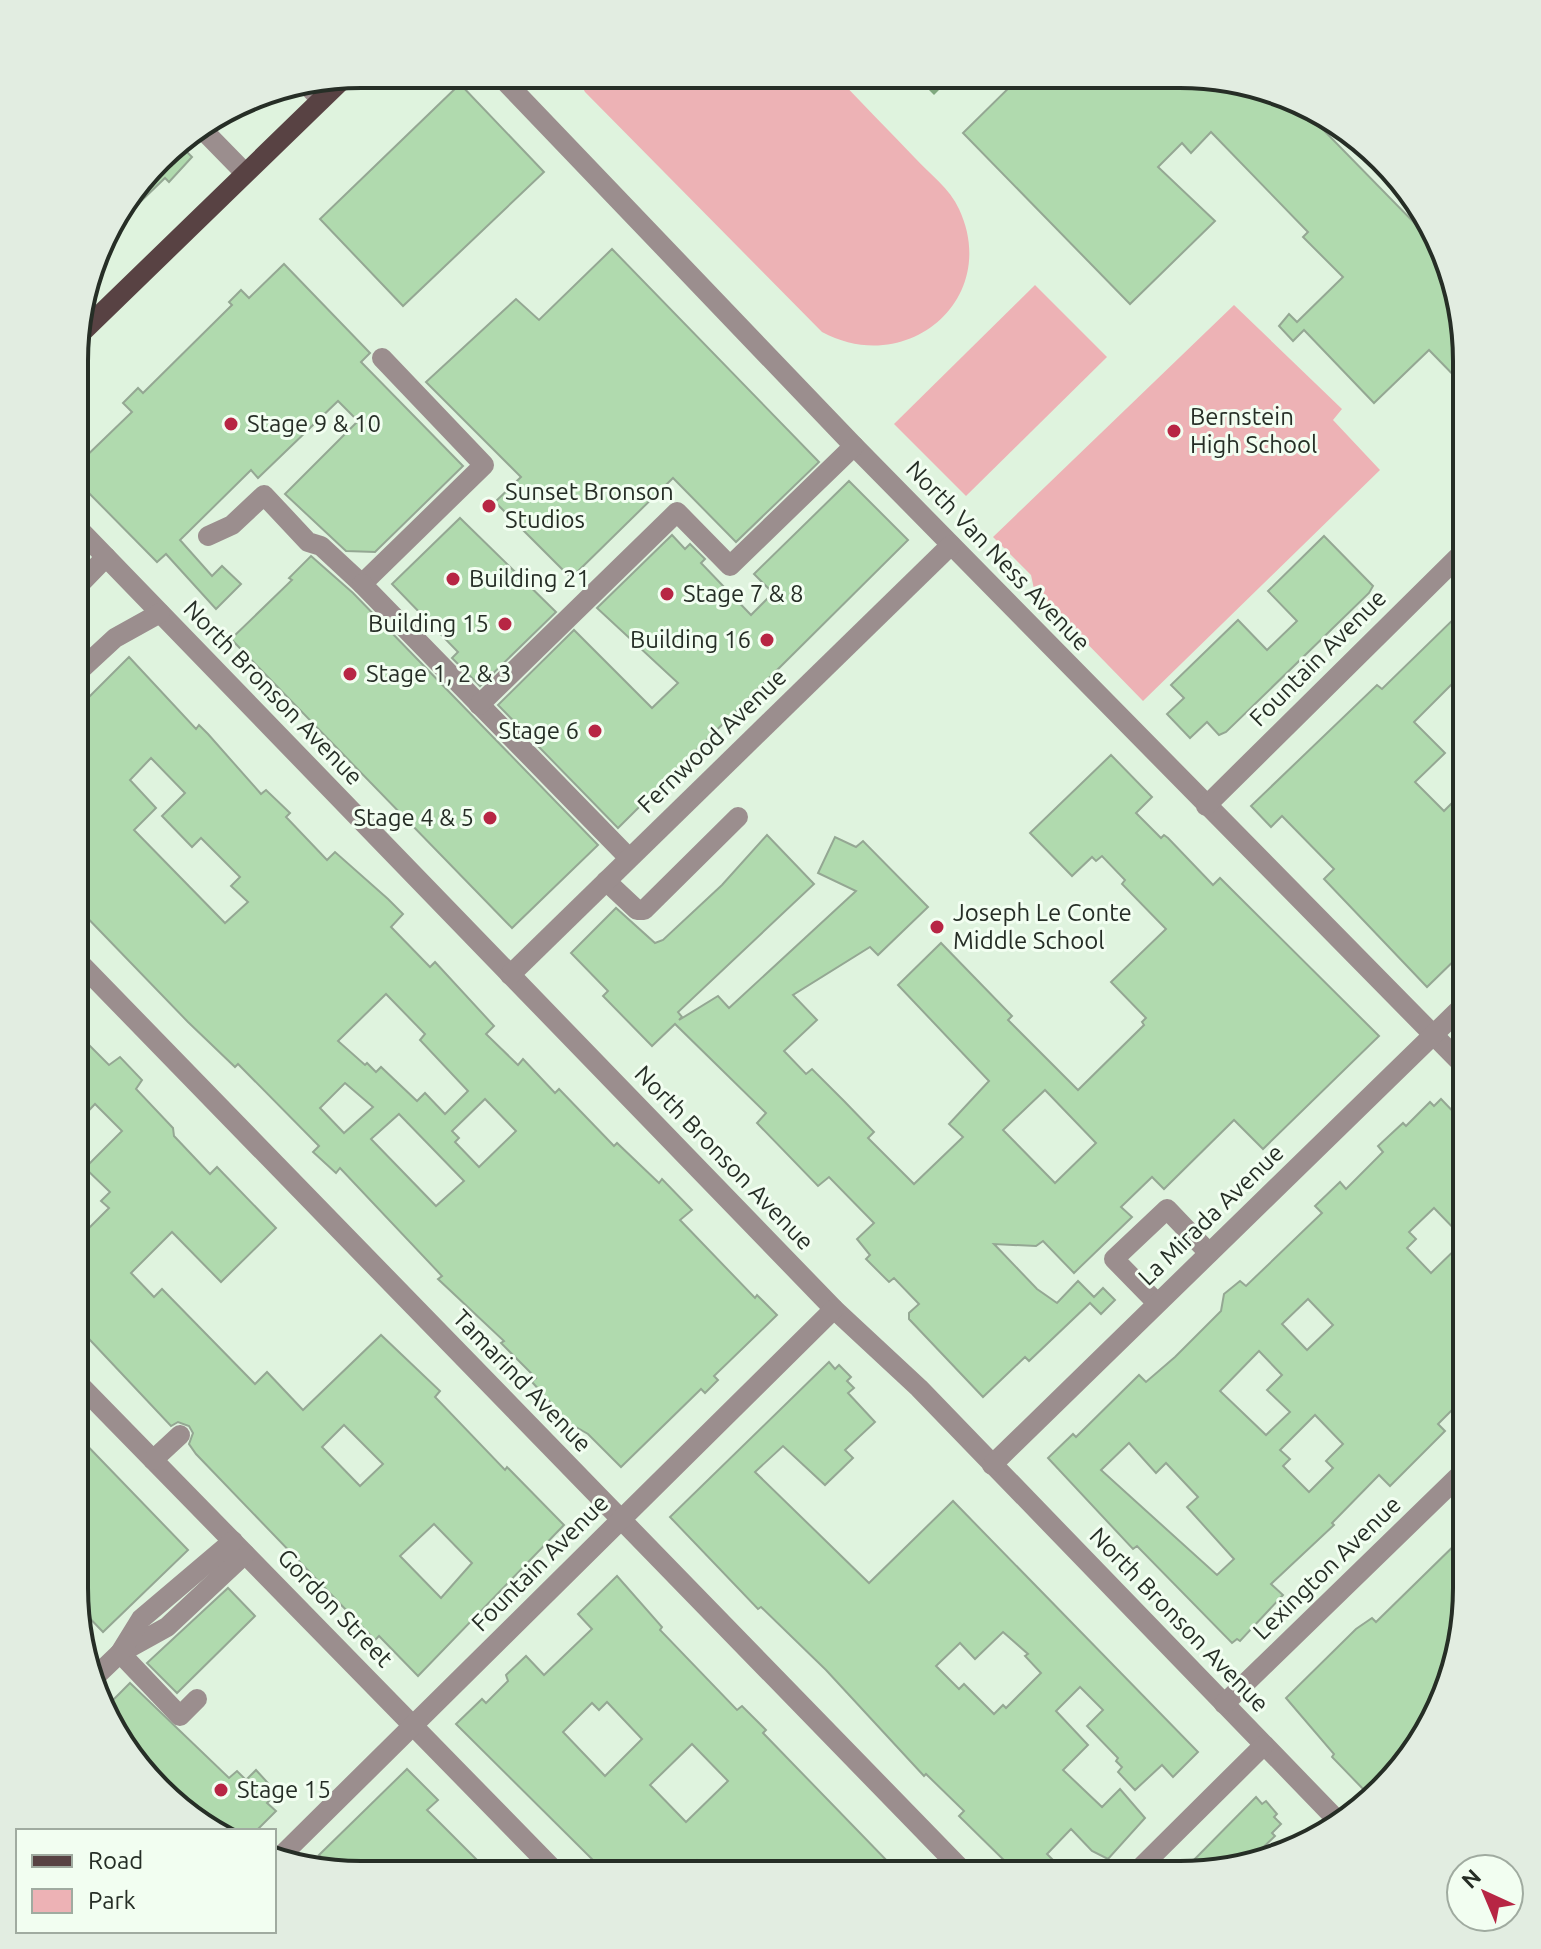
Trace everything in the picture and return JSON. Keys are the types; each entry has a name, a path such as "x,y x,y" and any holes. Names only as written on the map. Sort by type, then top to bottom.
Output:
{"main road":[{"path":"90,324 332,90"}],"street":[{"name":"North Van Ness Avenue","path":"511,88 854,446 1452,1054"},
{"path":"313,92 321,100"},
{"path":"208,135 245,173"},
{"path":"362,584 484,465 382,358"},
{"path":"479,705 677,512 730,566 854,446"},
{"path":"208,536 232,525 264,495 308,542 321,546 362,584 629,858"},
{"name":"North Bronson Avenue","path":"88,539 834,1309 919,1388 1331,1814"},
{"name":"Fernwood Avenue","path":"510,975 951,545"},
{"path":"88,576 106,557"},
{"name":"Fountain Avenue","path":"1206,806 1453,562"},
{"path":"88,663 115,638 160,613"},
{"path":"606,881 637,910 644,910 738,817"},
{"name":"Tamarind Avenue","path":"88,971 952,1860"},
{"name":"La Mirada Avenue","path":"992,1465 1452,1016"},
{"path":"1157,1303 1114,1259 1167,1209 1209,1253"},
{"name":"Fountain Avenue","path":"287,1850 834,1309"},
{"name":"Gordon Street","path":"88,1393 544,1860"},
{"path":"153,1460 180,1435"},
{"name":"Lexington Avenue","path":"1224,1704 1452,1482"},
{"path":"101,1671 120,1653 167,1627 239,1548"},
{"path":"120,1653 180,1716 197,1699"},
{"path":"1148,1860 1264,1745"}],"green space":[{"path":"583,88 848,88 939,182 959,209 969,242 967,273 957,300 938,322 914,337 885,345 854,344 822,332"},
{"path":"1035,285 1107,357 966,496 894,424"},
{"path":"1234,305 1342,409 1333,420 1380,470 1143,701 1034,589 1031,575 993,537"}],"shaded area":[{"path":"927,88 941,88 934,95"}],"building":[{"path":"456,88 464,88 544,172 403,306 320,219"},
{"path":"1009,88 1216,90 1268,102 1301,116 1321,128 1416,225 1444,290 1451,325 1453,375 1429,350 1374,403 1304,330 1293,341 1279,326 1289,314 1297,322 1343,277 1303,237 1308,232 1211,132 1191,153 1182,143 1158,167 1215,221 1130,304 963,133"},
{"path":"187,152 192,157 169,182 165,178 138,204 181,156"},
{"path":"612,249 819,462 736,542 673,478 571,578 495,502 521,477 426,382 516,299 539,320"},
{"path":"284,264 370,353 361,362 463,466 375,552 346,551 285,494 358,421 338,401 258,478 251,470 180,540 212,576 222,566 241,584 216,609 166,554 157,562 88,492 88,454 132,412 123,403 138,388 143,393 232,305 229,302 241,290 249,298"},
{"path":"849,481 908,540 618,828 498,705 574,630 652,708 678,683 597,608 672,535 685,549 690,544 705,559 701,563 751,615 773,593 754,574"},
{"path":"460,518 556,612 480,686 452,658 458,652 392,584"},
{"path":"1324,536 1373,586 1369,593 1226,732 1219,735 1207,722 1190,738 1167,714 1184,698 1171,685 1238,620 1267,650 1297,621 1268,591"},
{"path":"311,556 353,593 598,845 512,928 231,639 292,580 289,578"},
{"path":"1453,620 1453,683 1414,722 1445,753 1415,782 1444,811 1453,802 1453,962 1427,987 1324,879 1334,869 1282,816 1271,827 1251,806 1377,685 1382,689"},
{"path":"129,657 196,729 199,725 208,734 261,794 266,790 290,813 286,817 327,860 335,852 403,914 391,927 430,967 435,962 494,1026 486,1034 518,1065 523,1059 555,1093 559,1089 614,1146 617,1143 659,1183 662,1179 692,1210 680,1220 755,1298 757,1295 777,1315 714,1376 718,1380 705,1393 701,1389 621,1467 588,1434 569,1423 532,1382 536,1378 501,1343 504,1341 438,1279 442,1276 340,1168 336,1173 313,1152 319,1146 238,1064 235,1067 88,918 88,698","holes":["151,758 185,793 162,816 192,847 201,838 240,877 231,886 248,902 225,923 134,830 156,808 130,780","386,994 425,1034 420,1040 468,1091 445,1114 425,1093 417,1101 381,1067 376,1072 338,1041","345,1083 373,1107 344,1133 320,1108","485,1099 516,1131 479,1167 455,1142 459,1138 452,1131","399,1114 464,1181 436,1206 371,1139"]},
{"path":"1111,755 1152,797 1136,813 1161,838 1164,835 1168,838 1213,885 1220,878 1379,1036 1263,1149 1234,1120 1164,1189 1152,1177 1121,1207 1132,1217 1074,1273 1043,1241 1036,1246 994,1244 1037,1289 1057,1303 1078,1281 1094,1297 1103,1288 1115,1300 1101,1314 1090,1303 1029,1361 1025,1357 983,1397 909,1319 909,1313 919,1304 894,1278 889,1282 866,1259 870,1255 857,1239 874,1223 829,1177 818,1186 757,1123 766,1113 675,1024 652,1046 603,996 608,991 571,953 616,908 655,943 663,940 722,885 767,835 814,884 678,1012 682,1017 679,1020 718,996 729,1008 856,891 818,873 835,837 856,847 863,841 928,907 878,955 870,947 793,995 817,1020 784,1051 806,1074 812,1069 844,1101 874,1132 868,1138 914,1184 963,1137 949,1124 989,1081 898,985 941,943 1012,1016 1008,1020 1078,1090 1144,1025 1142,1022 1146,1018 1111,982 1166,929 1122,884 1125,880 1102,856 1096,861 1092,857 1072,876 1030,833","holes":["1045,1090 1096,1143 1055,1183 1003,1130"]},
{"path":"88,1044 109,1065 120,1057 142,1080 136,1089 173,1128 174,1136 210,1174 217,1167 276,1228 221,1282 172,1232 131,1273 154,1297 162,1289 255,1384 267,1372 303,1410 381,1335 440,1391 435,1397 505,1470 507,1467 564,1525 418,1676 379,1636 375,1640 196,1454 189,1444 193,1433 189,1426 178,1422 171,1426 88,1338 88,1229 109,1208 101,1201 110,1192 88,1171 88,1165 122,1131 95,1104 88,1111","holes":["344,1425 383,1464 360,1486 322,1447","434,1524 472,1563 441,1598 400,1556"]},
{"path":"1441,1099 1452,1111 1452,1227 1434,1208 1409,1232 1416,1239 1407,1248 1431,1273 1452,1252 1452,1410 1438,1424 1445,1431 1390,1486 1379,1475 1332,1523 1334,1525 1271,1584 1283,1595 1240,1641 1237,1639 1232,1643 1137,1546 1133,1549 1048,1458 1073,1434 1076,1437 1139,1375 1146,1382 1175,1357 1221,1311 1224,1294 1240,1281 1246,1286 1322,1213 1315,1206 1340,1182 1346,1189 1383,1152 1378,1146 1403,1123 1406,1126 1430,1102 1434,1106","holes":["1308,1299 1333,1325 1307,1350 1282,1324","1259,1351 1282,1375 1267,1390 1290,1412 1266,1435 1220,1391","1315,1415 1343,1444 1326,1461 1333,1468 1309,1492 1283,1466 1290,1459 1280,1450","1129,1443 1156,1473 1166,1463 1198,1497 1187,1507 1234,1559 1217,1575 1101,1470"]},
{"path":"829,1362 835,1369 839,1365 851,1377 847,1381 854,1388 848,1393 875,1422 845,1450 853,1458 825,1485 783,1446 755,1472 869,1583 953,1501 1198,1752 1173,1777 1162,1765 1135,1790 1118,1772 1122,1767 1116,1761 1118,1758 1087,1726 1103,1710 1080,1687 1056,1711 1088,1745 1063,1770 1102,1807 1120,1789 1145,1818 1108,1859 1092,1851 1071,1829 1047,1854 1053,1860 1004,1860 959,1816 964,1811 926,1774 924,1776 826,1670 761,1607 758,1609 670,1517","holes":["1003,1632 1028,1654 1025,1656 1041,1673 1006,1708 1003,1705 994,1714 964,1684 959,1689 936,1666 960,1643 975,1659"]},
{"path":"88,1446 188,1550 103,1632 90,1618"},
{"path":"1452,1548 1452,1606 1448,1641 1439,1676 1407,1740 1364,1789 1332,1757 1334,1754 1286,1698 1356,1629 1372,1618 1376,1622"},
{"path":"617,1576 662,1627 660,1630 737,1710 742,1706 766,1730 763,1733 886,1860 593,1860 456,1724 482,1699 486,1703 508,1681 506,1675 526,1656 544,1675 592,1629 578,1614","holes":["607,1702 642,1739 605,1776 563,1732 592,1703 599,1710","692,1744 728,1781 686,1822 650,1785"]},
{"path":"228,1588 255,1616 177,1693 147,1663"},
{"path":"130,1683 229,1778 237,1771 246,1780 256,1770 277,1793 267,1803 276,1811 258,1829 233,1829 209,1815 156,1768 134,1740 113,1700"},
{"path":"407,1769 438,1800 427,1810 477,1860 343,1860 319,1855"},
{"path":"1256,1797 1262,1804 1266,1801 1277,1814 1274,1817 1281,1824 1272,1833 1275,1836 1263,1848 1216,1859 1194,1860"}],"place":[{"name":"Stage 9 & 10","path":"231,424"},
{"name":"Bernstein High School","path":"1174,431"},
{"name":"Sunset Bronson Studios","path":"489,506"},
{"name":"Building 21","path":"453,579"},
{"name":"Stage 7 & 8","path":"667,594"},
{"name":"Building 15","path":"505,624"},
{"name":"Building 16","path":"767,640"},
{"name":"Stage 1, 2 & 3","path":"350,674"},
{"name":"Stage 6","path":"595,731"},
{"name":"Stage 4 & 5","path":"490,818"},
{"name":"Joseph Le Conte Middle School","path":"937,927"},
{"name":"Stage 15","path":"221,1790"}]}
